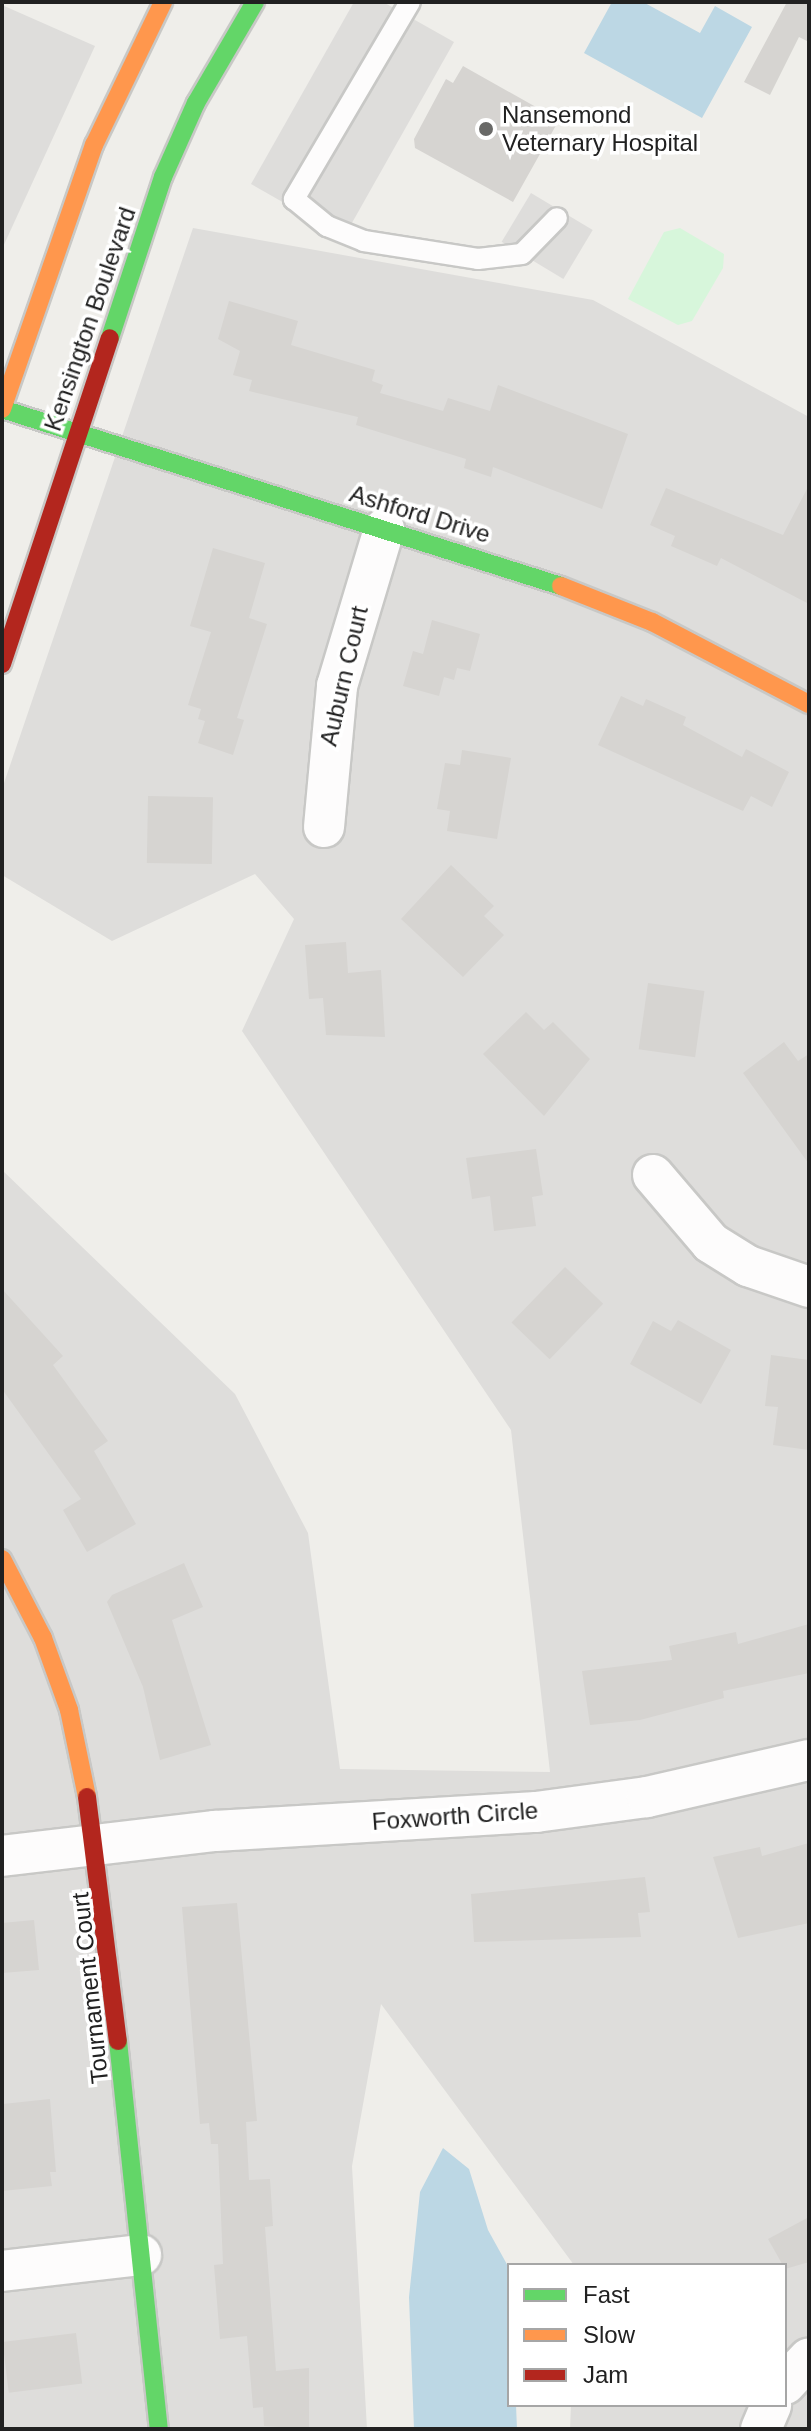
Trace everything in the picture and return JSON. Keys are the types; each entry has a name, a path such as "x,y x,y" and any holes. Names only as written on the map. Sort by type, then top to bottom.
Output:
{"street":[{"path":"2,409 94,145 162,2"},
{"name":"Kensington Boulevard","path":"2,664 76,432 163,177 196,103 255,2"},
{"name":"Ashford Drive","path":"2,409 537,576 652,622 809,704"},
{"name":"Auburn Court","path":"324,827 337,686 384,529"},
{"path":"653,1175 711,1243 748,1266 809,1287"},
{"name":"Tournament Court","path":"2,1559 43,1638 69,1710 97,1844 159,2429"},
{"name":"Foxworth Circle","path":"2,1856 97,1844 536,1812 647,1797 809,1760"},
{"path":"2,2271 141,2255"},
{"path":"787,2382 809,2358"},
{"path":"761,2429 770,2407"}],"lane":[{"path":"410,2 294,199 327,226 364,241 478,259 522,254 557,218"}],"shaded area":[{"path":"354,2 383,2 454,42 344,237 251,184"},
{"path":"2,5 95,46 2,249"},
{"path":"531,193 593,230 563,279 502,242"},
{"path":"193,228 593,300 809,417 809,2429 570,2429 571,2407 787,2407 787,2263 573,2263 381,2004 352,2166 367,2429 2,2429 2,1170 235,1394 308,1533 340,1769 550,1772 511,1430 242,1031 294,919 255,874 112,941 2,875 2,789"}],"green space":[{"path":"680,228 724,254 723,268 692,321 678,325 628,299 664,232"}],"water":[{"path":"612,2 643,2 700,33 715,6 752,27 702,118 584,53"},
{"path":"443,2148 469,2169 488,2230 507,2264 507,2407 516,2407 517,2429 414,2429 409,2297 420,2192"}],"building":[{"path":"787,2 809,2 809,42 799,37 770,95 744,82"},
{"name":"Nansemond Veternary Hospital","path":"463,66 559,120 513,202 415,148 414,139 446,79 453,83"},
{"path":"229,301 298,321 291,345 375,370 372,381 383,385 380,393 443,411 448,398 490,411 498,385 628,434 602,509 493,467 491,477 464,468 466,459 356,425 358,417 249,391 252,380 233,375 240,351 218,339"},
{"path":"809,485 809,604 721,558 717,566 671,546 675,536 650,525 666,488 783,535"},
{"path":"213,548 265,563 249,618 267,624 237,718 244,720 233,755 198,743 205,721 198,719 201,709 188,705 211,632 190,626"},
{"path":"432,620 480,634 470,671 457,668 454,680 444,677 439,696 403,686 413,651 423,654"},
{"path":"621,696 643,706 646,699 686,717 683,725 742,757 746,749 789,772 772,807 751,796 743,811 598,745"},
{"path":"462,750 511,758 497,839 447,831 450,811 437,809 445,763 460,765"},
{"path":"148,796 213,797 212,864 147,863"},
{"path":"451,865 494,906 484,916 504,935 463,977 401,919"},
{"path":"346,942 348,973 381,970 385,1037 326,1035 323,998 309,999 305,945"},
{"path":"648,983 704,991 695,1057 639,1049"},
{"path":"526,1012 544,1030 553,1022 590,1059 544,1116 483,1054"},
{"path":"784,1042 798,1061 809,1054 809,1164 743,1073"},
{"path":"536,1149 543,1195 532,1197 536,1226 494,1231 490,1196 472,1199 466,1158"},
{"path":"565,1267 603,1304 550,1359 512,1322"},
{"path":"2,1289 63,1356 53,1365 108,1441 94,1451 136,1524 87,1552 63,1510 81,1499 2,1389"},
{"path":"678,1320 731,1350 701,1404 630,1364 653,1321 671,1331"},
{"path":"771,1355 809,1360 809,1450 773,1445 778,1407 765,1406"},
{"path":"184,1563 203,1607 172,1620 211,1745 160,1760 143,1687 107,1602 112,1595"},
{"path":"809,1624 809,1673 723,1691 724,1698 640,1720 590,1725 582,1671 672,1660 669,1646 736,1632 738,1644"},
{"path":"809,1843 809,1923 738,1938 713,1857 760,1847 762,1856"},
{"path":"645,1877 650,1912 638,1913 641,1937 474,1942 471,1894"},
{"path":"237,1903 257,2121 246,2122 249,2180 270,2179 273,2226 265,2227 276,2371 309,2368 309,2429 264,2426 263,2407 253,2408 247,2336 220,2339 214,2265 223,2264 218,2144 211,2144 209,2123 200,2124 182,1907"},
{"path":"34,1920 39,1970 2,1973 2,1923"},
{"path":"50,2099 56,2172 50,2172 52,2186 2,2191 3,2104"},
{"path":"809,2217 809,2262 787,2268 787,2263 782,2263 768,2239"},
{"path":"76,2333 82,2384 9,2393 3,2342"}],"traffic: fast":[{"path":"110,338 163,177 196,103 255,2"},
{"path":"2,409 561,586"},
{"path":"118,2041 159,2429"}],"traffic: slow":[{"path":"2,409 94,145 163,2"},
{"path":"561,586 652,622 809,704"},
{"path":"2,1559 43,1638 69,1710 87,1797"}],"traffic: jam":[{"path":"2,664 110,338"},
{"path":"87,1797 118,2041"}],"place":[{"name":"Nansemond Veternary Hospital","path":"486,129"}]}
